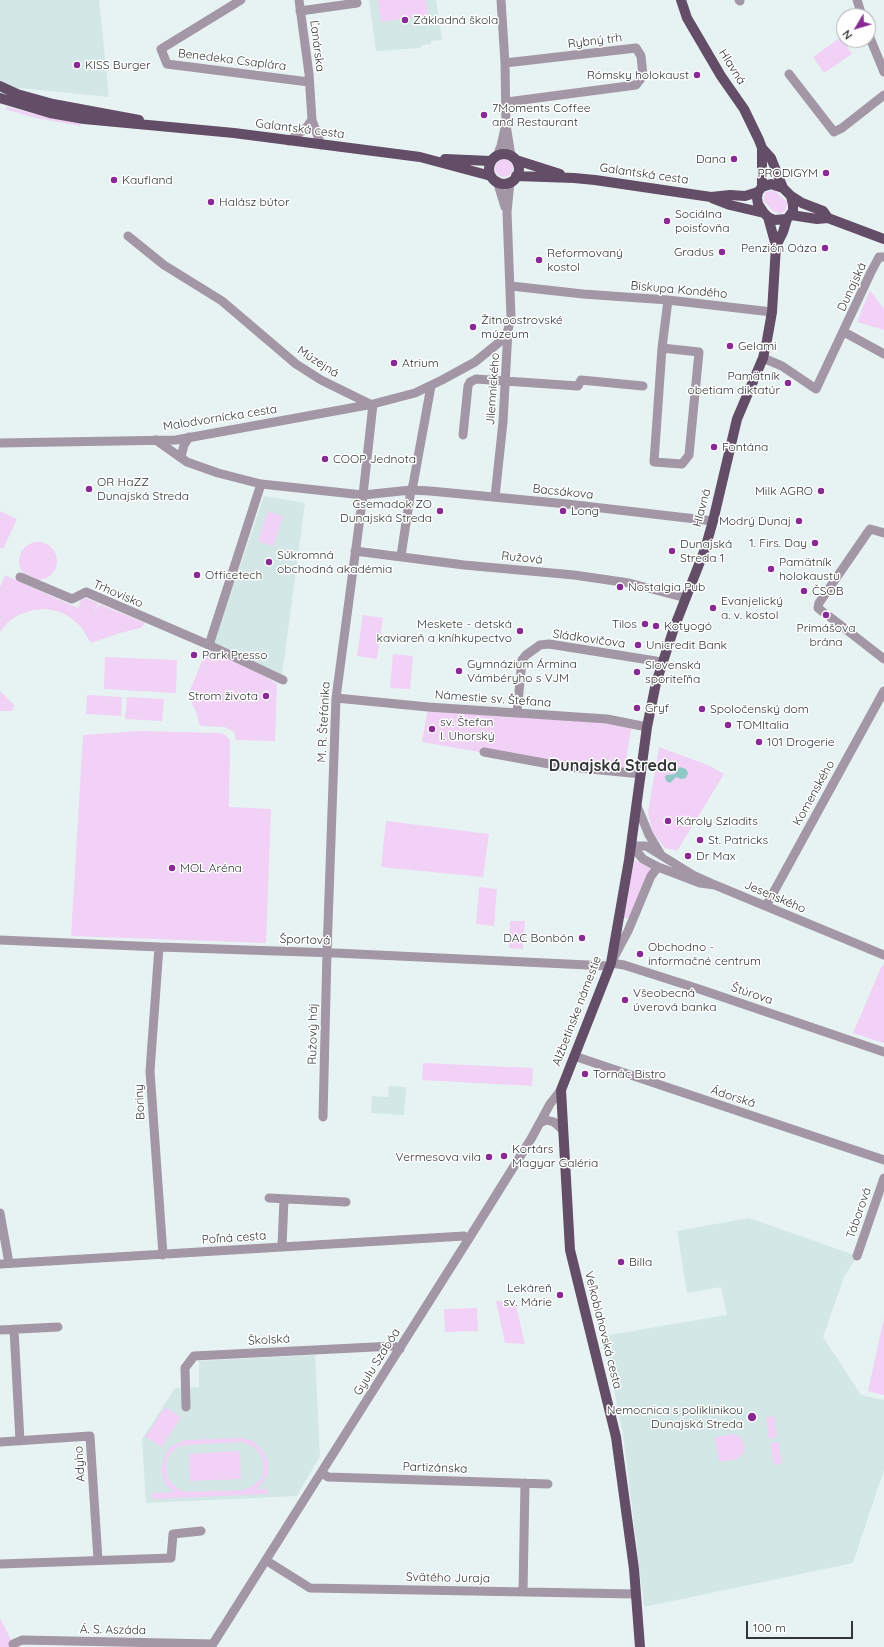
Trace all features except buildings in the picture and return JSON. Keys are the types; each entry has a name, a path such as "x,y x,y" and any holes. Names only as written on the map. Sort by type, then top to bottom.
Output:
{"main road":[{"name":"Hlavná","path":"681,0 687,18 752,124 762,148"},
{"name":"Galantská cesta","path":"0,86 17,94 53,104 120,115 164,126"},
{"name":"Galantská cesta","path":"0,98 50,113 84,119 122,124 164,126 432,160 494,179"},
{"path":"762,148 771,158 783,188 791,196 823,211 828,218"},
{"path":"762,148 758,204 766,215 776,246"},
{"path":"505,154 513,158 518,168 513,179 504,183 494,179 489,168 494,158 505,154"},
{"name":"Galantská cesta","path":"432,160 494,158"},
{"name":"Galantská cesta","path":"513,158 574,178"},
{"name":"Galantská cesta","path":"513,179 574,178 711,197"},
{"path":"711,197 730,195 745,196 772,184 783,188"},
{"path":"776,246 794,205 791,196"},
{"path":"711,197 730,205 766,215 774,220 789,217 817,219 828,218 884,239"},
{"name":"Hlavná","path":"632,846 647,727 656,683 662,662 700,564 713,521 737,419 763,358 772,312 776,246"},
{"name":"Alžbetínske námestie","path":"561,1090 610,964 632,846"},
{"name":"Veľkoblahovská cesta","path":"561,1090 570,1250 616,1437 634,1569 640,1647"}],"street":[{"name":"Benedeka Csaplára","path":"241,0 161,49 167,64 309,82"},
{"name":"Ľanárska","path":"299,0 312,120 321,145"},
{"path":"494,158 501,146 506,124 507,102 501,0"},
{"path":"300,11 357,3"},
{"name":"Rybný trh","path":"505,63 636,48 641,56 643,76 636,85 507,102"},
{"path":"874,48 884,72"},
{"path":"789,74 834,132 842,128 884,95"},
{"path":"289,141 306,128 312,120"},
{"path":"506,124 513,158"},
{"name":"Jilemnického","path":"494,179 507,212"},
{"name":"Jilemnického","path":"495,496 503,422 508,330 511,317 507,212 513,179"},
{"name":"Múzejná","path":"128,236 164,264 222,301 296,364 321,380 371,404"},
{"name":"Dunajská","path":"763,358 782,366 816,389 879,257 884,257"},
{"name":"Biskupa Kondého","path":"511,286 583,294 668,300 772,312"},
{"path":"662,348 699,352 689,455 682,464 654,462 662,348 668,300"},
{"path":"156,440 187,462 218,473 261,484 363,495 371,404 415,393 431,386 475,362 502,340 508,330"},
{"path":"844,332 884,354"},
{"path":"463,435 470,382 478,378 578,386 581,380 643,386"},
{"path":"401,556 411,490 431,386"},
{"name":"Malodvornícka cesta","path":"0,443 176,440 371,404"},
{"path":"180,457 184,445 189,438"},
{"path":"208,645 261,484"},
{"name":"Bacsákova","path":"363,495 411,490 495,496 713,521"},
{"name":"M. R. Štefánika","path":"327,952 336,698 363,495"},
{"path":"884,533 870,529 818,603 818,608 826,615 884,659"},
{"name":"Ružová","path":"355,551 629,583 686,598"},
{"name":"Trhovisko","path":"20,577 72,600 86,592 208,645 283,680"},
{"name":"Sládkovičova","path":"517,713 522,660 526,655 540,645 549,644 662,662"},
{"name":"Komenského","path":"766,906 884,691"},
{"name":"Námestie sv. Štefana","path":"336,698 428,707 607,719 647,727"},
{"path":"484,752 560,766 642,774"},
{"path":"637,806 649,835 661,855"},
{"path":"632,846 643,859 658,867 700,883 715,885"},
{"name":"Jesenského","path":"632,846 646,846 693,875 884,955"},
{"path":"610,964 628,931 651,876 658,867"},
{"name":"Športová","path":"0,940 610,964"},
{"name":"Boriny","path":"159,947 150,1071 163,1255"},
{"name":"Ružový háj","path":"323,1117 327,952"},
{"name":"Štúrova","path":"610,964 624,965 699,989 884,1052"},
{"name":"Ádorská","path":"574,1056 884,1160"},
{"name":"Gyulu Szabóa","path":"212,1645 267,1561 400,1349 540,1123 550,1104 561,1090"},
{"path":"540,1123 546,1120 554,1122 562,1129"},
{"name":"Táborová","path":"857,1256 884,1178"},
{"path":"269,1198 346,1202"},
{"path":"282,1246 284,1199"},
{"path":"0,1212 5,1264"},
{"name":"Poľná cesta","path":"5,1264 464,1236 468,1240"},
{"path":"0,1330 58,1326"},
{"path":"14,1329 20,1441"},
{"name":"Školská","path":"186,1407 184,1368 194,1356 394,1346 400,1349"},
{"name":"Adyho","path":"0,1442 90,1436 98,1560"},
{"name":"Partizánska","path":"322,1473 328,1477 548,1484"},
{"path":"523,1592 525,1483"},
{"path":"0,1564 171,1558 173,1534 201,1531"},
{"name":"Svätého Juraja","path":"267,1561 310,1588 635,1594"},
{"name":"Á. S. Aszáda","path":"13,1644 22,1640 212,1645"}],"shaded area":[{"path":"0,0 99,0 109,97 21,88 0,96"},
{"name":"Základná škola","path":"369,0 436,0 442,40 431,41 431,44 421,45 421,48 376,51"},
{"path":"378,0 426,0 428,16 381,22"},
{"path":"836,41 836,48 848,48 852,54 824,73 813,57"},
{"path":"8,107 81,124 80,126 36,118 5,109"},
{"path":"504,159 510,162 513,168 510,174 504,177 498,174 495,168 498,162"},
{"path":"774,190 787,202 786,210 781,214 773,211 764,201 766,192"},
{"path":"870,290 884,309 884,330 857,322"},
{"name":"Súkromná obchodná akadémia","path":"264,496 305,503 282,675 214,643"},
{"path":"0,511 17,519 3,549 0,547"},
{"path":"268,511 283,516 273,546 258,541"},
{"path":"34,542 42,542 52,547 56,554 56,568 52,575 42,580 34,580 24,575 22,572 19,565 19,557 24,547 27,545"},
{"path":"5,575 78,608 81,600 86,598 98,603 93,615 99,604 145,623 141,628 120,633 91,643 81,627 70,617 60,612 46,609 33,610 18,615 8,622 0,632 0,587"},
{"path":"363,615 383,618 377,659 357,656"},
{"path":"212,650 257,672 277,684 275,741 236,740 234,732 225,727 202,726 199,724 197,714 190,699 190,690 203,659 208,652"},
{"path":"393,654 413,656 410,689 390,688"},
{"path":"105,657 177,660 176,693 104,689"},
{"path":"0,691 14,705 12,711 0,711"},
{"path":"87,695 122,697 121,716 86,714"},
{"path":"127,697 164,699 162,721 125,719"},
{"path":"428,707 632,724 624,772 560,766 422,742"},
{"name":"MOL Aréna","path":"137,731 220,733 225,735 230,740 229,807 271,809 266,943 71,936 83,735"},
{"path":"659,747 710,766 724,774 677,851 665,848 653,834 648,813"},
{"path":"386,821 489,834 483,877 381,867"},
{"path":"635,860 651,868 630,919 622,917"},
{"path":"479,887 497,889 494,926 476,924"},
{"path":"510,921 525,921 523,949 509,948"},
{"path":"882,965 884,966 884,1043 853,1033"},
{"path":"423,1063 533,1068 532,1086 422,1080"},
{"path":"389,1086 406,1087 404,1115 371,1113 372,1096 388,1097"},
{"name":"Nemocnica s poliklinikou Dunajská Streda","path":"749,1218 857,1256 844,1277 823,1337 861,1395 884,1400 884,1470 853,1563 644,1607 623,1434 603,1336 727,1315 721,1287 687,1293 677,1231"},
{"path":"496,1301 515,1301 525,1344 505,1343"},
{"path":"477,1308 478,1331 445,1332 444,1309"},
{"path":"884,1318 884,1395 868,1391"},
{"path":"315,1355 320,1456 297,1496 146,1503 142,1439 175,1388 199,1387 199,1361"},
{"path":"165,1407 181,1417 162,1447 145,1437"},
{"path":"774,1416 777,1437 769,1439 766,1417"},
{"path":"732,1434 739,1436 742,1439 745,1448 743,1454 737,1459 719,1462 715,1437"},
{"path":"243,1438 253,1441 264,1452 268,1462 268,1473 257,1489 268,1489 268,1494 152,1499 152,1493 174,1492 165,1483 161,1469 165,1454 171,1446 186,1440","holes":["242,1442 256,1448 263,1460 264,1470 261,1479 250,1488 241,1490 188,1492 178,1489 168,1479 166,1461 177,1447 186,1445"]},
{"path":"778,1442 782,1463 774,1465 770,1443"},
{"path":"240,1451 241,1479 190,1481 189,1454"},
{"path":"0,1618 13,1644 14,1647 0,1647"}],"water":[{"path":"680,767 686,769 688,773 686,778 681,779 676,777 670,783 666,781 666,775 675,774 677,769"}],"place":[{"name":"Základná škola","path":"405,20"},
{"name":"KISS Burger","path":"77,65"},
{"name":"Rómsky holokaust","path":"697,75"},
{"name":"7Moments Coffee and Restaurant","path":"484,115"},
{"name":"Dana","path":"734,159"},
{"name":"PRODIGYM","path":"826,173"},
{"name":"Kaufland","path":"114,180"},
{"name":"Halász bútor","path":"211,202"},
{"name":"Sociálna poisťovňa","path":"667,221"},
{"name":"Penzión Oáza","path":"825,248"},
{"name":"Gradus","path":"722,252"},
{"name":"Reformovaný kostol","path":"539,260"},
{"name":"Žitnoostrovské múzeum","path":"473,327"},
{"name":"Gelami","path":"730,346"},
{"name":"Atrium","path":"394,363"},
{"name":"Pamätník obetiam diktatúr","path":"788,383"},
{"name":"Fontána","path":"714,447"},
{"name":"COOP Jednota","path":"325,459"},
{"name":"OR HaZZ Dunajská Streda","path":"89,489"},
{"name":"Milk AGRO","path":"821,491"},
{"name":"Csemadok ZO Dunajská Streda","path":"440,511"},
{"name":"Long","path":"563,511"},
{"name":"Modrý Dunaj","path":"799,521"},
{"name":"1. Firs. Day","path":"815,543"},
{"name":"Dunajská Streda 1","path":"672,551"},
{"name":"Súkromná obchodná akadémia","path":"269,562"},
{"name":"Pamätník holokaustu","path":"771,569"},
{"name":"Officetech","path":"197,575"},
{"name":"Nostalgia Pub","path":"620,587"},
{"name":"ČSOB","path":"804,591"},
{"name":"Evanjelický a. v. kostol","path":"713,608"},
{"name":"Primášova brána","path":"826,615"},
{"name":"Tilos","path":"645,624"},
{"name":"Kotyogó","path":"656,626"},
{"name":"Meskete - detská kaviareň a kníhkupectvo","path":"520,631"},
{"name":"Unicredit Bank","path":"638,645"},
{"name":"Park Presso","path":"194,655"},
{"name":"Gymnázium Ármina Vámbéryho s VJM","path":"459,671"},
{"name":"Slovenská sporiteľňa","path":"637,672"},
{"name":"Strom života","path":"266,696"},
{"name":"Gryf","path":"637,708"},
{"name":"Spoločenský dom","path":"702,709"},
{"name":"TOMItalia","path":"728,725"},
{"name":"sv. Štefan I. Uhorský","path":"432,729"},
{"name":"101 Drogerie","path":"759,742"},
{"name":"Károly Szladits","path":"668,821"},
{"name":"St. Patricks","path":"700,840"},
{"name":"Dr Max","path":"688,856"},
{"name":"MOL Aréna","path":"172,868"},
{"name":"DAC Bonbón","path":"582,938"},
{"name":"Obchodno - informačné centrum","path":"640,954"},
{"name":"Všeobecná úverová banka","path":"625,1000"},
{"name":"Tornác Bistro","path":"585,1074"},
{"name":"Kortárs Magyar Galéria","path":"504,1156"},
{"name":"Vermesova vila","path":"489,1157"},
{"name":"Billa","path":"621,1262"},
{"name":"Lekáreň sv. Márie","path":"560,1295"},
{"name":"Nemocnica s poliklinikou Dunajská Streda","path":"752,1417"}],"district":[{"name":"Dunajská Streda","path":"613,766"}]}
